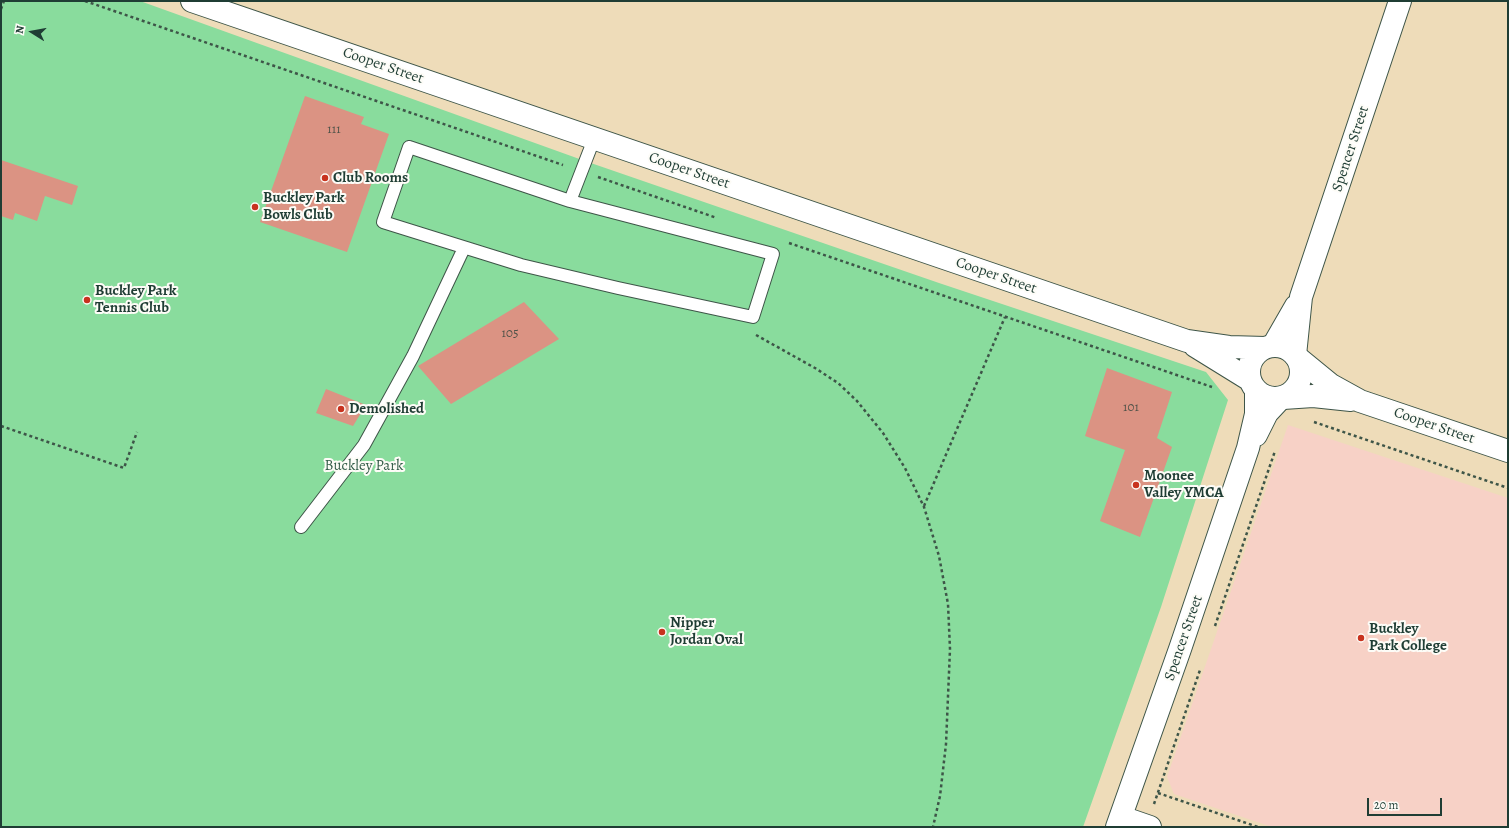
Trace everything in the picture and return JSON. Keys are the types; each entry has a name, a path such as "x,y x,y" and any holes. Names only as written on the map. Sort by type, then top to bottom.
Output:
{"street":[{"name":"Cooper Street","path":"192,1 1187,341 1228,347 1269,347"},
{"name":"Spencer Street","path":"1269,347 1301,296 1400,1"},
{"name":"Spencer Street","path":"1297,356 1301,296"},
{"name":"Cooper Street","path":"1187,341 1253,386"},
{"path":"1269,347 1285,348 1297,356 1301,366 1300,381 1294,391 1282,398 1268,398 1253,386 1250,365 1258,352 1269,347"},
{"name":"Cooper Street","path":"1297,356 1331,384 1360,401 1508,451"},
{"name":"Spencer Street","path":"1119,822 1180,649 1248,448 1256,414 1253,386"},
{"name":"Cooper Street","path":"1282,398 1313,396 1360,401"},
{"name":"Spencer Street","path":"1248,448 1267,413 1282,398"},
{"path":"1119,822 1149,826"}],"lane":[{"path":"570,201 594,139"},
{"path":"409,147 570,201 773,254 753,317 522,266 383,222 409,147"},
{"path":"300,527 364,445 413,356 464,248"}],"path":[{"path":"1,9 4,1"},
{"path":"85,1 718,218"},
{"path":"786,242 1215,388"},
{"path":"924,507 1005,317"},
{"path":"756,335 815,368 838,384 857,401 883,433 905,468 924,507 939,556 948,604 950,642 946,744 940,796 933,827"},
{"path":"1313,422 1508,488"},
{"path":"1,426 124,468 137,432"},
{"path":"1215,627 1277,446"},
{"path":"1149,826 1158,793 1202,665"},
{"path":"1158,793 1258,827"}],"shaded area":[{"name":"Buckley Park College","path":"1288,425 1508,498 1508,827 1272,827 1174,794 1167,777"}],"green space":[{"name":"Buckley Park","path":"1,1 140,1 585,161 939,283 1206,372 1228,400 1161,607 1083,827 1,827"}],"building":[{"name":"Club Rooms","path":"305,96 364,117 361,124 389,134 347,252 260,222"},
{"path":"1,160 78,186 72,205 45,196 37,221 15,213 13,220 1,216"},
{"path":"524,302 559,339 451,404 418,366"},
{"name":"Moonee Valley YMCA","path":"1107,368 1172,392 1157,438 1172,447 1140,537 1100,521 1125,450 1085,436"},
{"name":"Demolished","path":"326,389 366,405 353,426 316,413"}],"place":[{"name":"Club Rooms","path":"325,178"},
{"name":"Buckley Park Bowls Club","path":"255,207"},
{"name":"Buckley Park Tennis Club","path":"87,300"},
{"name":"Demolished","path":"341,409"},
{"name":"Moonee Valley YMCA","path":"1136,485"},
{"name":"Nipper Jordan Oval","path":"662,632"},
{"name":"Buckley Park College","path":"1361,638"}]}
